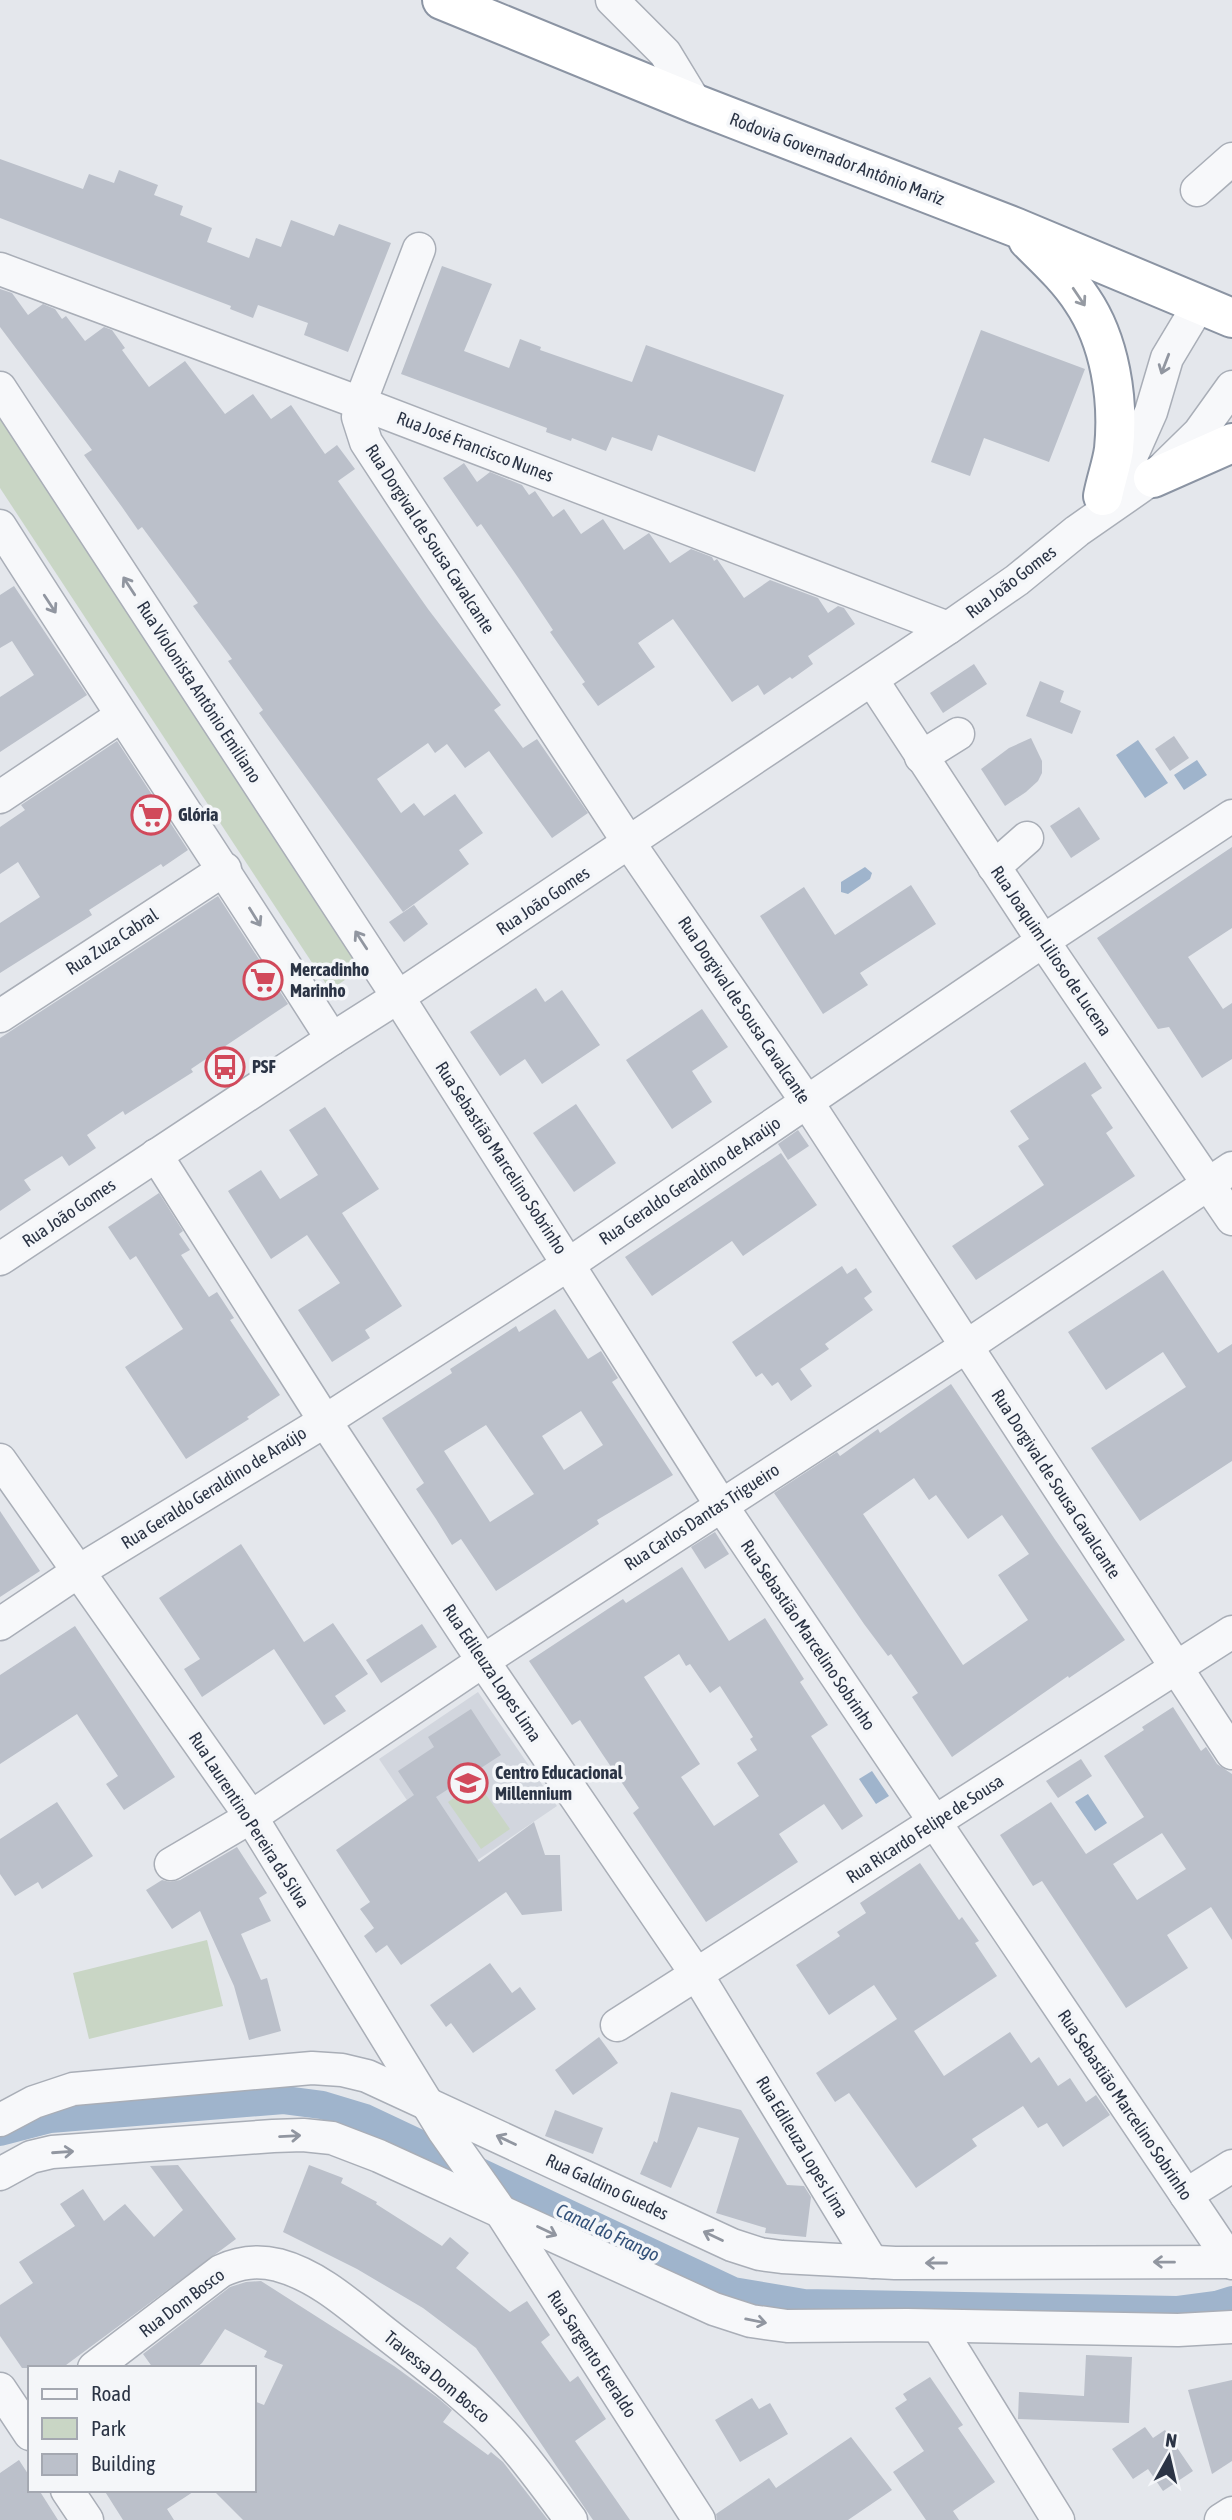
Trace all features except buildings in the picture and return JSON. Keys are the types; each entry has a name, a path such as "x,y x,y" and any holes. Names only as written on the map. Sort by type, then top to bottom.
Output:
{"highway":[{"name":"Rodovia Governador Antônio Mariz","path":"442,0 696,104 1017,228 1232,318"},
{"path":"1017,228 1067,280 1083,302 1109,365 1116,423 1114,452 1103,496"},
{"path":"1153,478 1232,443"}],"street":[{"path":"612,0 666,53 696,104"},
{"path":"1197,190 1232,159"},
{"name":"Rua Dorgival de Sousa Cavalcante","path":"419,249 360,403 358,417 366,442 629,843 807,1102 1232,1753"},
{"name":"Rua José Francisco Nunes","path":"0,269 360,403 948,628"},
{"path":"1077,531 1131,457 1151,412 1167,358 1191,318 1196,304"},
{"path":"1077,531 1153,478 1199,433 1232,387"},
{"name":"Rua Violonista Antônio Emiliano","path":"0,388 398,997"},
{"path":"0,526 10,563 121,716 225,869 331,1039"},
{"name":"Rua João Gomes","path":"0,1259 872,680 1017,579 1077,531"},
{"name":"Rua Joaquim Lilioso de Lucena","path":"872,680 1043,941 1220,1175 1232,1219"},
{"path":"0,797 121,716"},
{"path":"921,757 958,734"},
{"name":"Rua Geraldo Geraldino de Araújo","path":"0,1624 79,1572 325,1421 569,1264 1043,941 1232,816"},
{"path":"994,867 1027,838"},
{"name":"Rua Zuza Cabral","path":"0,1016 225,869"},
{"name":"Rua Sebastião Marcelino Sobrinho","path":"398,997 721,1505 1232,2263"},
{"name":"Rua Edileuza Lopes Lima","path":"156,1155 325,1421 483,1661 697,1975 872,2262"},
{"name":"Rua Carlos Dantas Trigueiro","path":"172,1864 251,1817 483,1661 967,1346 1220,1175"},
{"name":"Rua Laurentino Pereira da Silva","path":"0,1460 251,1817 436,2118 491,2199"},
{"name":"Rua Ricardo Felipe de Sousa","path":"617,2025 1232,1632"},
{"name":"Rua Galdino Guedes","path":"0,2120 34,2102 73,2089 313,2068 342,2070 367,2076 436,2118 732,2245 760,2254 872,2262 1232,2263"},
{"path":"0,2174 31,2157 52,2152 303,2135 332,2138 491,2199 714,2309 751,2321 787,2326 1178,2330 1232,2327"},
{"path":"1186,2194 1232,2166"},
{"name":"Rua Sargento Everaldo","path":"491,2199 699,2520"},
{"name":"Rua Dom Bosco","path":"97,2366 222,2272 237,2264 255,2262 277,2265"},
{"name":"Travessa Dom Bosco","path":"277,2265 300,2273 326,2287 439,2375 508,2440 571,2520"},
{"path":"938,2326 1058,2520"},
{"path":"0,2389 20,2425"},
{"path":"68,2492 87,2520"},
{"path":"1221,2520 1232,2512"}],"shaded area":[{"name":"Centro Educacional Millennium","path":"478,1692 557,1806 457,1874 379,1759"}],"green space":[{"path":"0,402 373,961 330,990 0,488"},
{"path":"477,1782 510,1829 481,1849 448,1802"},
{"path":"207,1940 223,2006 89,2039 73,1973"}],"water":[{"path":"1138,740 1168,783 1145,798 1116,755"},
{"path":"1197,760 1207,775 1184,790 1174,775"},
{"path":"865,867 872,873 870,879 848,894 841,892 841,882"},
{"path":"872,1771 889,1796 876,1804 859,1779"},
{"path":"1088,1794 1107,1823 1095,1831 1075,1802"}],"waterway":[{"name":"Canal do Frango","path":"0,2132 50,2119 284,2100 322,2105 365,2118 733,2291 804,2303 1178,2310 1232,2300"}],"place":[{"name":"Glória","path":"151,815"},
{"name":"Mercadinho Marinho","path":"263,980"},
{"name":"PSF","path":"225,1067"},
{"name":"Centro Educacional Millennium","path":"468,1783"}]}
